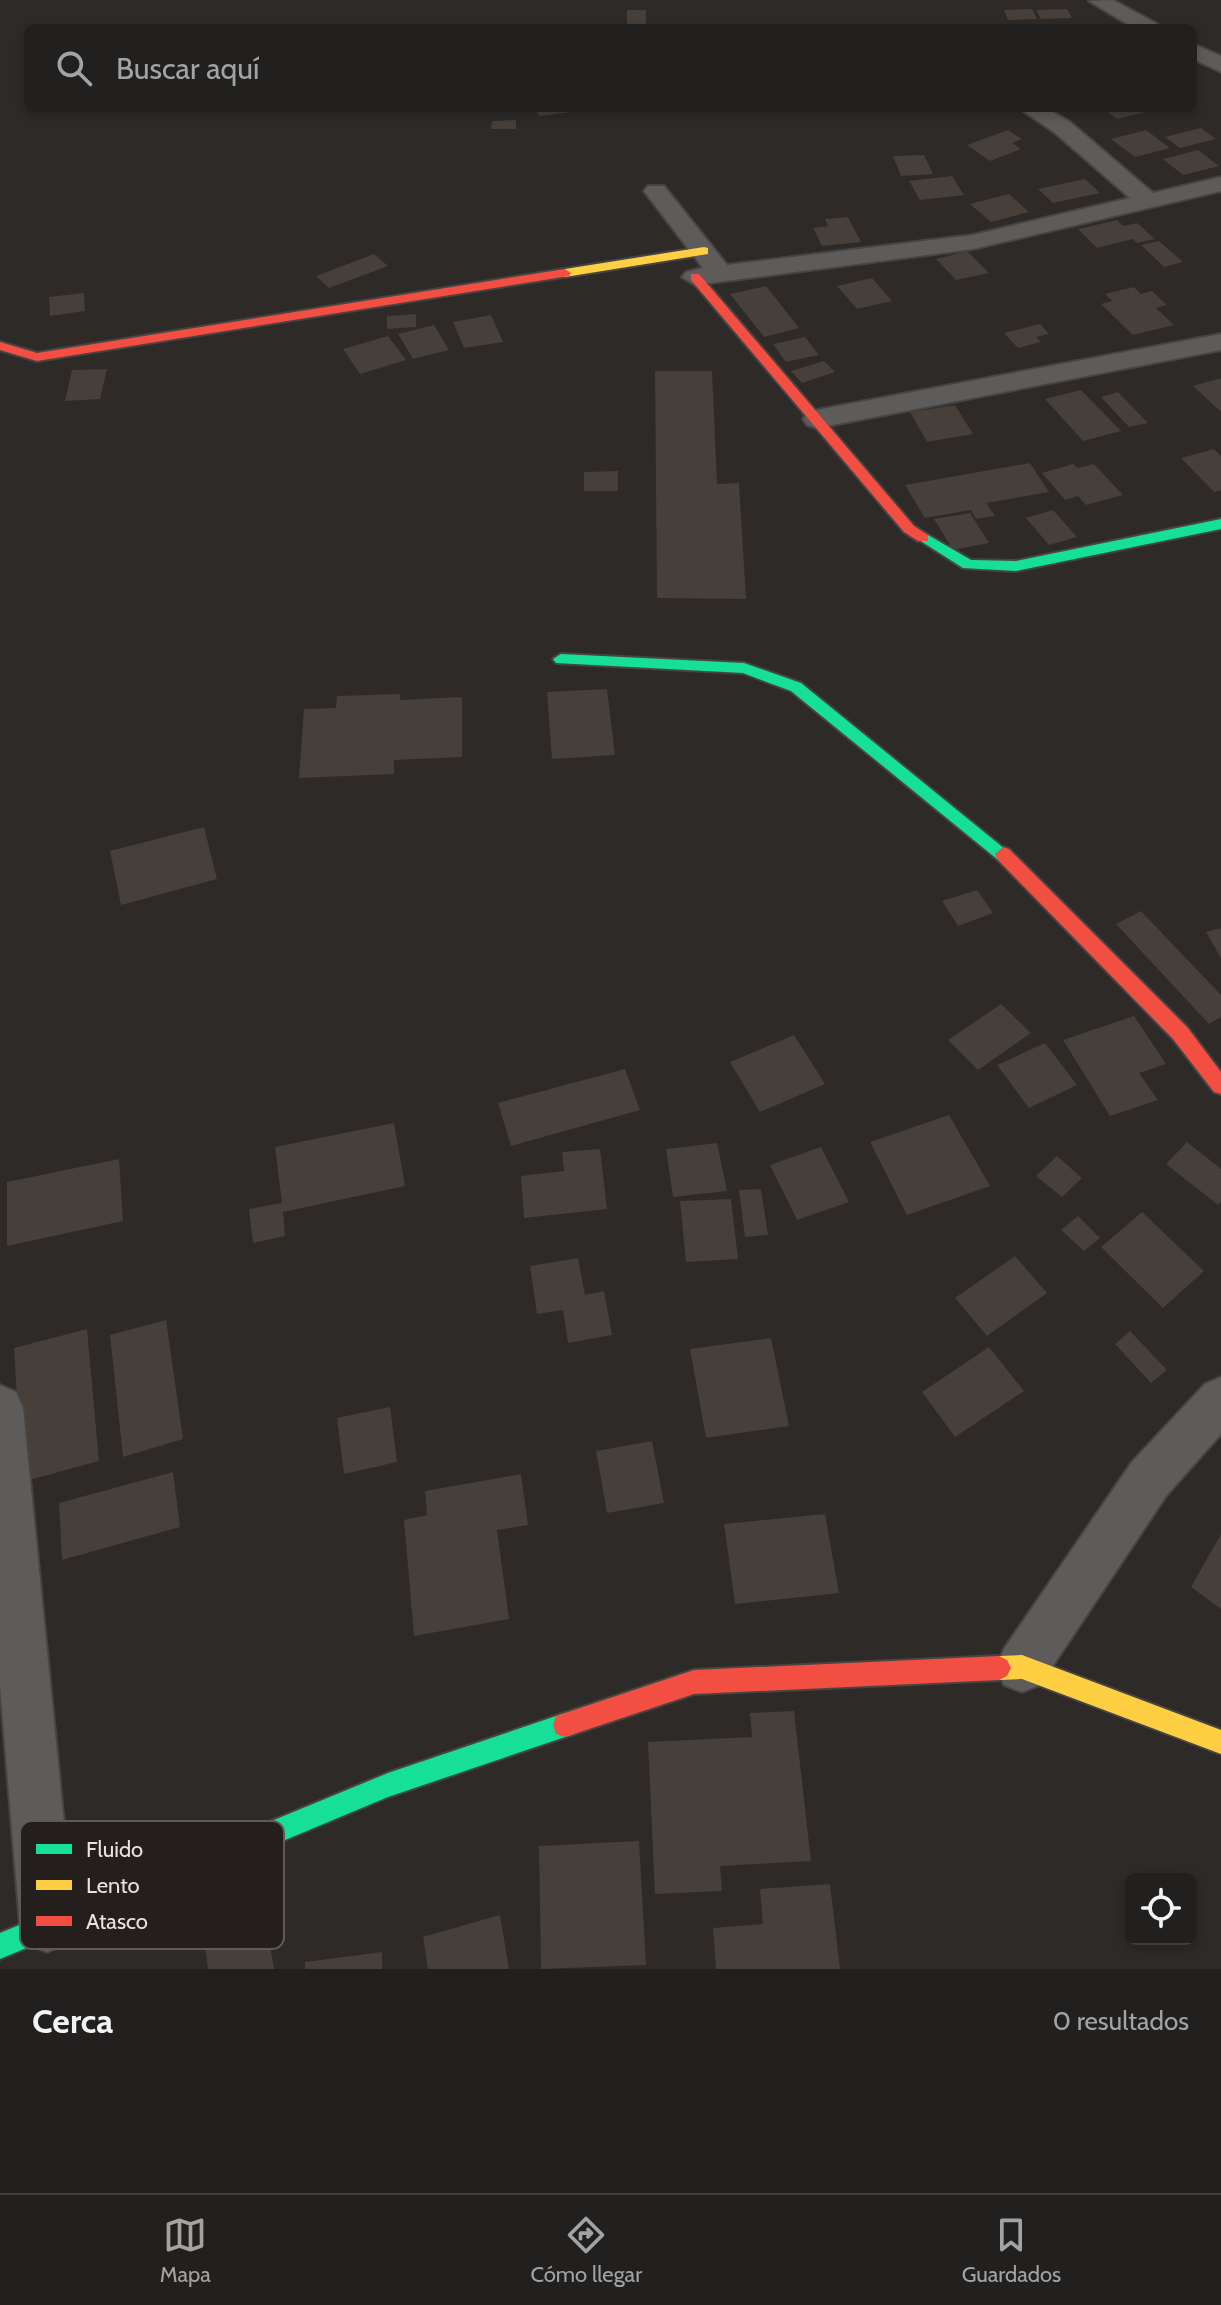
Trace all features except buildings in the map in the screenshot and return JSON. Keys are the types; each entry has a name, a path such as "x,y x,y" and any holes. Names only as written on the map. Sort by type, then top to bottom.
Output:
{"street":[{"path":"1099,1 1142,24"},
{"path":"1197,52 1221,65"},
{"path":"1037,112 1062,127 1148,201"},
{"path":"695,277 973,242 1221,184"},
{"path":"656,191 721,274"},
{"path":"0,346 37,357 704,251"},
{"path":"695,277 909,529 968,565 1016,566 1221,524"},
{"path":"817,419 1221,342"},
{"path":"561,659 744,668 796,687 1012,862 1180,1033 1221,1086"},
{"path":"1022,1667 1149,1479 1221,1400"},
{"path":"0,1408 38,1821"},
{"path":"284,1828 388,1785 694,1682 1022,1667 1221,1742"},
{"path":"0,1946 20,1937"}],"traffic: fast":[{"path":"923,538 968,565 1016,566 1221,524"},
{"path":"561,659 744,668 796,687 1003,854"},
{"path":"284,1828 388,1785 565,1725"},
{"path":"0,1946 20,1938"}],"traffic: slow":[{"path":"565,273 704,251"},
{"path":"999,1668 1022,1667 1221,1742"}],"traffic: jam":[{"path":"0,346 37,357 565,273"},
{"path":"695,277 909,529 923,538"},
{"path":"1003,854 1180,1033 1221,1086"},
{"path":"565,1725 694,1682 999,1668"}]}
